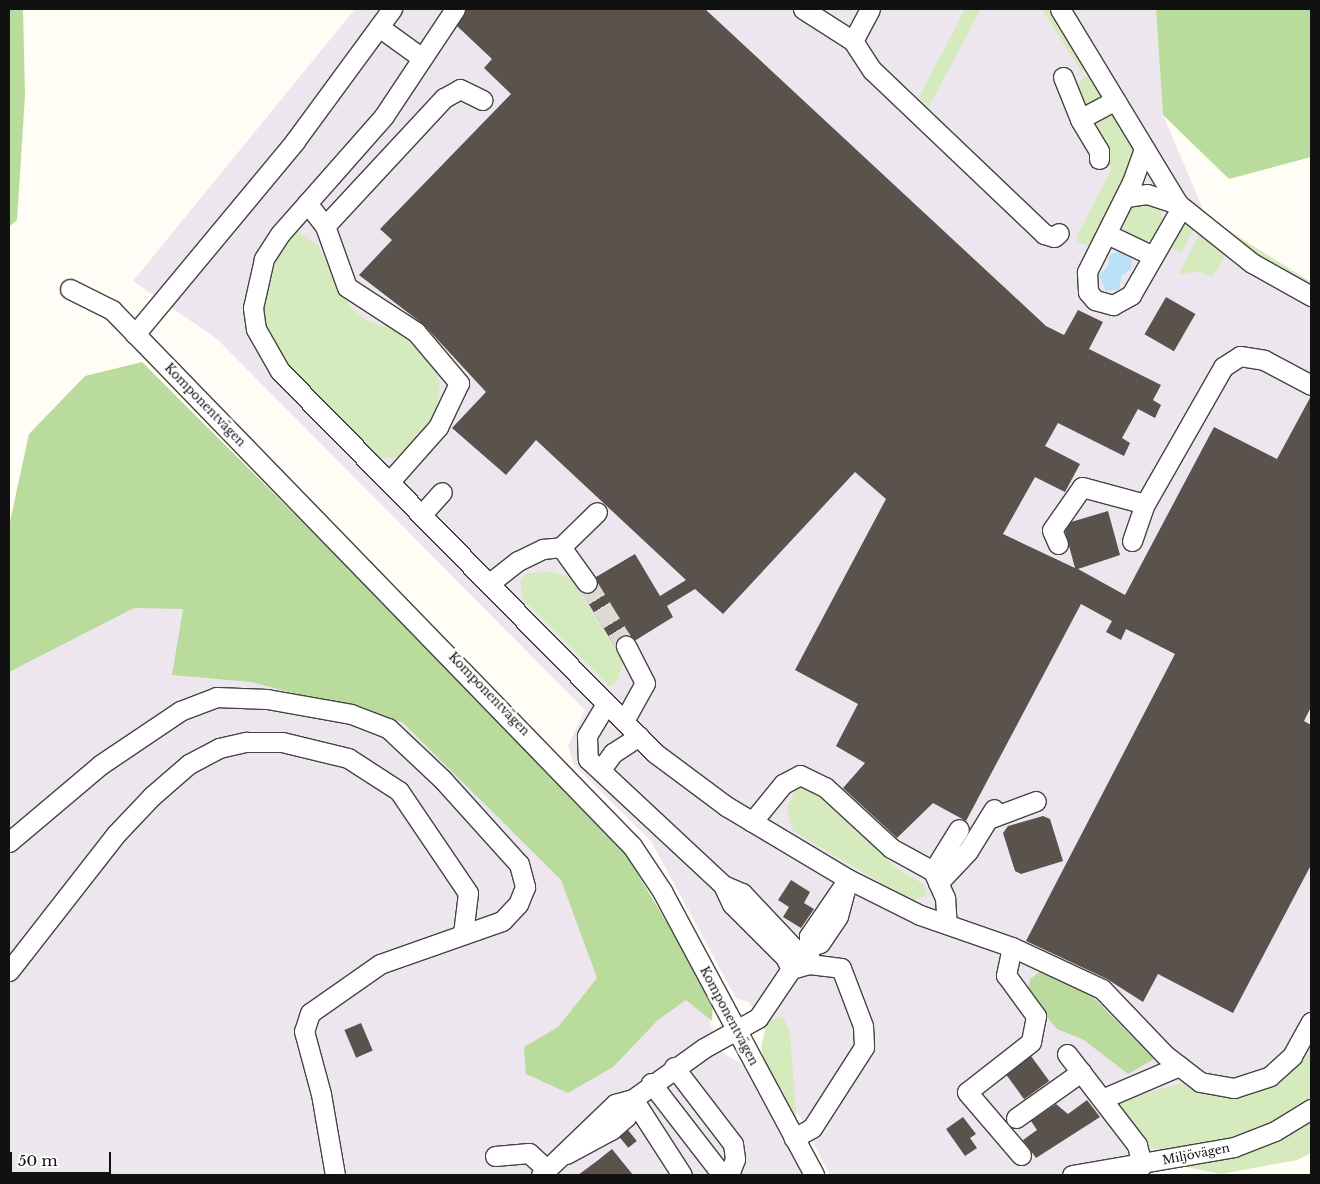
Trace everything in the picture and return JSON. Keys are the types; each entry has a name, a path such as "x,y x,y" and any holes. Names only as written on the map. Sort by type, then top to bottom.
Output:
{"street":[{"path":"135,334 294,141 392,9"},
{"path":"455,9 384,116 307,203 264,259 253,308 256,329 280,371 391,480 639,736 752,822 848,879 947,924 1012,947 1102,989 1179,1066 1200,1082 1234,1088 1270,1076 1292,1056 1311,1022"},
{"path":"803,9 853,41 872,70 1044,234 1054,237 1059,233"},
{"path":"853,41 870,9"},
{"path":"1060,9 1180,206"},
{"path":"379,27 422,58"},
{"path":"1063,76 1080,119 1099,151 1098,159"},
{"path":"325,226 444,98 460,89 483,100"},
{"path":"1080,119 1115,100"},
{"path":"1144,149 1126,197 1086,281 1095,300 1105,305 1131,295 1180,206"},
{"path":"1126,197 1147,194 1180,206 1252,263 1311,296"},
{"path":"307,203 325,226 347,287 416,332 460,383 438,427 391,480"},
{"path":"1107,234 1153,256"},
{"name":"Komponentvägen","path":"70,289 112,310 632,846 738,1031 814,1175"},
{"path":"1132,540 1145,504 1223,367 1240,356 1264,360 1311,385"},
{"path":"1058,544 1052,530 1082,487 1145,504"},
{"path":"423,513 442,492"},
{"path":"490,582 518,561 543,548 561,547 597,512"},
{"path":"561,547 587,583"},
{"path":"624,721 645,683 626,646"},
{"path":"9,842 100,765 180,711 216,697 267,699 351,714 388,728 413,749 519,864 525,887 518,904 502,921 464,931 380,964 328,996 310,1013 304,1031 321,1094 335,1175"},
{"path":"606,704 587,736 588,759 602,768 724,885 742,893 810,955 841,968 865,1038 812,1128 794,1138"},
{"path":"602,768 612,753 639,736"},
{"path":"9,971 116,834 152,796 189,764 219,748 246,742 282,742 348,758 399,791 468,893 464,931"},
{"path":"752,822 783,784 800,775 825,787 891,848 935,877"},
{"path":"935,877 968,852 991,814 1036,801"},
{"path":"947,924 935,877 959,829"},
{"path":"495,1156 529,1153 544,1172 566,1154 610,1130 626,1117 633,1099 651,1083 674,1067 758,1018 791,970 810,955 820,944 838,916 848,879"},
{"path":"724,885 732,904 785,957 791,970"},
{"path":"1012,947 1006,975 1036,1016 1031,1042 967,1092 1021,1155"},
{"path":"1067,1054 1137,1145 1142,1165"},
{"path":"1102,1099 1179,1066"},
{"path":"674,1067 733,1144 736,1159 729,1175"},
{"path":"1016,1118 1082,1072"},
{"path":"651,1083 722,1175"},
{"path":"633,1099 682,1175"},
{"name":"Miljövägen","path":"1072,1175 1142,1165 1234,1147 1275,1131 1311,1109"}],"shaded area":[{"path":"355,9 1156,9 1163,115 1208,221 1311,288 1311,1140 1143,1175 830,1175 764,1048 766,1032 749,1002 736,998 651,841 574,765 568,746 585,710 217,339 133,281"},
{"path":"178,595 309,625 706,1007 718,1050 743,1065 802,1175 9,1175 9,633"}],"green space":[{"path":"9,9 23,9 25,96 17,220 9,227"},
{"path":"965,9 981,9 928,108 919,97"},
{"path":"1042,9 1052,9 1088,67 1074,78 1081,71"},
{"path":"1156,9 1311,9 1311,157 1229,179 1163,115"},
{"path":"1091,71 1101,98 1084,107 1078,84"},
{"path":"1112,112 1130,135 1136,155 1094,244 1088,246 1077,241 1078,234 1112,168 1105,163 1093,125"},
{"path":"1142,200 1157,206 1163,221 1157,236 1142,242 1127,236 1121,221 1127,206"},
{"path":"1210,219 1311,282 1311,288 1246,249"},
{"path":"1185,224 1194,229 1181,253 1169,247"},
{"path":"297,231 318,245 350,307 367,321 401,331 434,367 440,383 436,414 398,457 382,459 286,364 272,342 263,317 264,278 287,235"},
{"path":"1200,233 1225,253 1224,259 1212,277 1197,271 1178,275"},
{"path":"142,362 581,800 627,856 713,1000 712,1021 686,1000 658,1020 613,1067 568,1093 526,1074 524,1047 558,1027 597,978 561,880 402,722 251,682 172,675 183,609 134,608 9,672 9,526 29,434 85,376"},
{"path":"553,572 572,579 623,662 617,682 610,687 522,599 520,579 528,573"},
{"path":"797,787 812,790 895,867 923,884 928,894 912,901 793,831 787,808"},
{"path":"1045,968 1090,994 1154,1059 1128,1074 1084,1040 1057,1029 1028,994 1030,979"},
{"path":"783,1016 790,1033 797,1122 765,1063 761,1047 767,1022"},
{"path":"1311,1035 1311,1100 1273,1124 1230,1140 1167,1153 1147,1145 1114,1103 1182,1083 1202,1091 1244,1094"},
{"path":"1311,1117 1311,1153 1297,1160 1221,1174 1186,1167"}],"water":[{"path":"1121,250 1132,259 1131,269 1122,275 1119,289 1106,291 1099,275 1108,267 1109,256"}],"building":[{"path":"466,9 705,9 1046,326 1064,335 1078,310 1103,322 1089,349 1161,385 1153,400 1161,405 1155,418 1138,409 1122,438 1130,443 1124,456 1058,423 1045,446 1080,464 1065,492 1035,477 1003,534 1075,568 1065,531 1071,522 1108,511 1120,555 1078,569 1125,595 1214,427 1277,459 1311,396 1311,707 1304,721 1311,725 1311,865 1233,1013 1158,974 1143,1002 1107,979 1026,941 1175,654 1126,629 1121,640 1106,632 1112,621 1081,604 966,821 933,803 897,838 843,788 865,763 836,746 858,704 795,670 886,499 855,472 723,614 695,589 667,606 673,617 636,640 621,636 615,647 582,593 594,592 596,577 635,554 660,596 686,580 536,440 506,475 452,428 486,392 424,325 359,275 392,240 380,229 511,94 484,68 492,59 457,26"},
{"path":"1166,297 1195,314 1174,351 1144,334"},
{"path":"1043,816 1050,819 1063,861 1021,874 1015,871 1003,833 1008,826"},
{"path":"791,880 810,892 804,903 814,909 801,928 783,917 789,907 778,900"},
{"path":"361,1023 373,1051 356,1058 344,1030"},
{"path":"1031,1056 1049,1081 1024,1099 1006,1074"},
{"path":"1087,1100 1100,1117 1036,1158 1023,1140 1037,1130 1031,1121 1056,1104 1068,1114"},
{"path":"963,1117 976,1134 970,1138 977,1148 965,1156 946,1129"},
{"path":"628,1130 637,1141 628,1148 619,1137"},
{"path":"612,1149 633,1175 578,1175 597,1161"}],"tunnel":[{"path":"587,583 626,646"}]}
